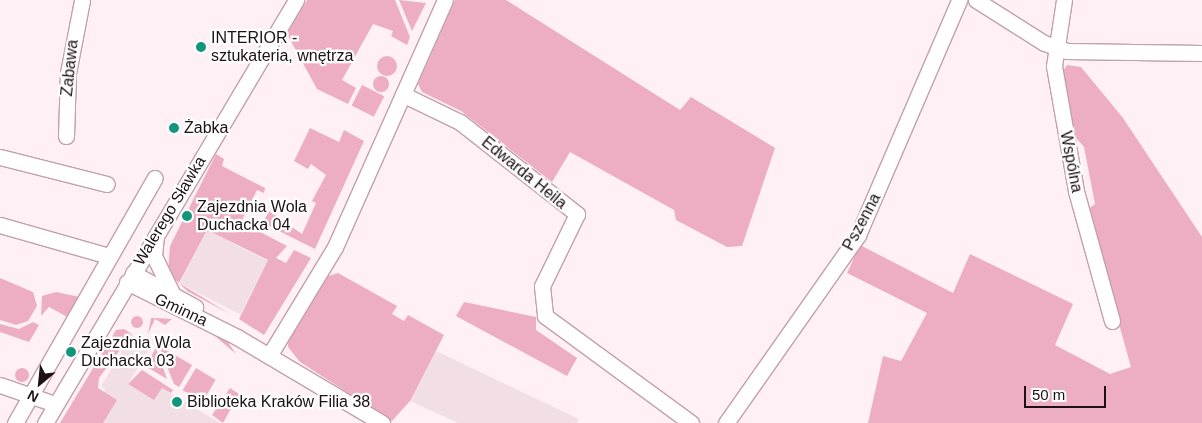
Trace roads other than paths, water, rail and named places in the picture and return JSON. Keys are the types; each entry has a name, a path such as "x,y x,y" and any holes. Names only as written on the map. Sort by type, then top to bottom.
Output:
{"street":[{"name":"Zabawa","path":"66,136 68,73 82,0"},
{"name":"Walerego Sławka","path":"45,423 156,232 296,0"},
{"path":"269,356 334,248 445,0"},
{"name":"Pszenna","path":"726,423 858,235 959,0"},
{"path":"976,0 1054,48 1084,52 1202,53"},
{"name":"Wspólna","path":"1064,0 1054,48 1076,191 1112,321"},
{"name":"Edwarda Heila","path":"404,95 460,122 577,214 542,286 545,316 689,422"},
{"path":"0,156 108,184"},
{"path":"15,423 155,178"},
{"path":"0,225 109,256"},
{"name":"Gminna","path":"156,232 154,256 172,293"},
{"name":"Gminna","path":"130,278 172,293 237,337"},
{"name":"Gminna","path":"130,278 237,337 382,423"},
{"path":"0,385 32,393 55,404"}],"place":[{"name":"INTERIOR - sztukateria, wnętrza","path":"201,47"},
{"name":"Żabka","path":"174,128"},
{"name":"Zajezdnia Wola Duchacka 04","path":"187,216"},
{"name":"Zajezdnia Wola Duchacka 03","path":"71,352"},
{"name":"Biblioteka Kraków Filia 38","path":"177,402"}]}
